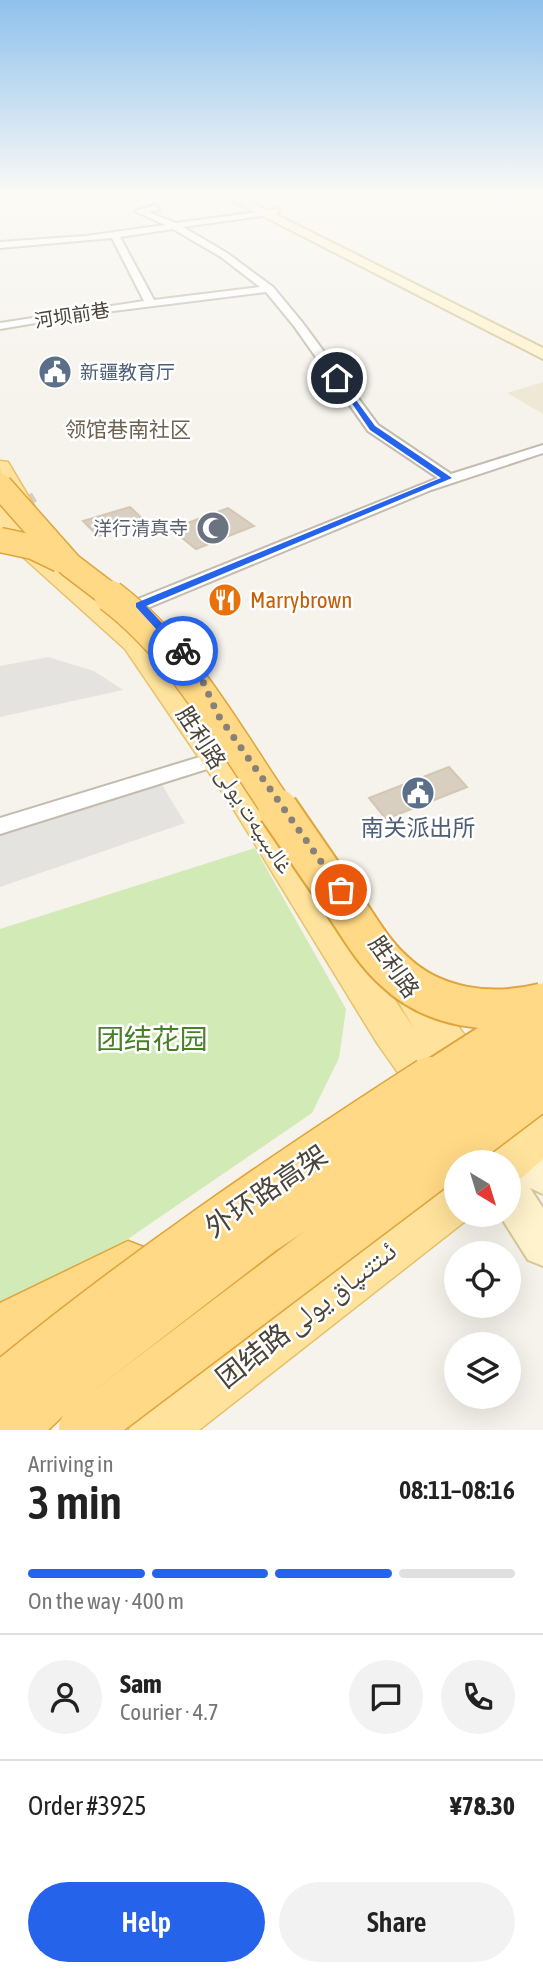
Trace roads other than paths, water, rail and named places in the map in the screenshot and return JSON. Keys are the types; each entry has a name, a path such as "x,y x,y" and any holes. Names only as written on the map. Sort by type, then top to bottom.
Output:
{"highway":[{"path":"0,485 40,534 28,551 134,614 173,656 376,952 402,978 437,999 477,1010 518,1011 543,1003"},
{"name":"外环路高架","path":"0,1390 37,1358 241,1207 543,1009"},
{"name":"外环路高架","path":"12,1430 55,1390 260,1231 543,1043"},
{"path":"83,1429 543,1082"},
{"path":"0,1331 42,1312 241,1207"}],"main road":[{"path":"357,261 543,354"},
{"path":"377,261 543,342"},
{"name":"胜利路","path":"0,467 21,504 28,551 139,605 194,667 218,715 440,1066 516,1150"},
{"name":"胜利路 غالىبىيەت يولى","path":"0,512 28,551 135,643 216,759 391,1030 440,1066"},
{"path":"0,1359 268,1193 543,993"},
{"name":"团结路 ئىتتىپاق يولى","path":"156,1430 444,1209"},
{"path":"522,1213 543,1245"}],"street":[{"path":"129,261 151,304"},
{"path":"232,261 269,289 373,428 448,478"},
{"name":"河坝前巷","path":"0,327 89,311 269,289"},
{"path":"139,605 448,478 543,449"},
{"path":"0,826 216,759"}],"tunnel":[{"path":"0,517 36,496"}],"place":[{"name":"新疆教育厅","path":"55,372"},
{"name":"洋行清真寺","path":"213,528"},
{"name":"Marrybrown","path":"225,600"},
{"name":"南关派出所","path":"418,793"}],"district":[{"name":"领馆巷南社区","path":"128,430"}],"park label":[{"name":"团结花园","path":"152,1039"}]}
